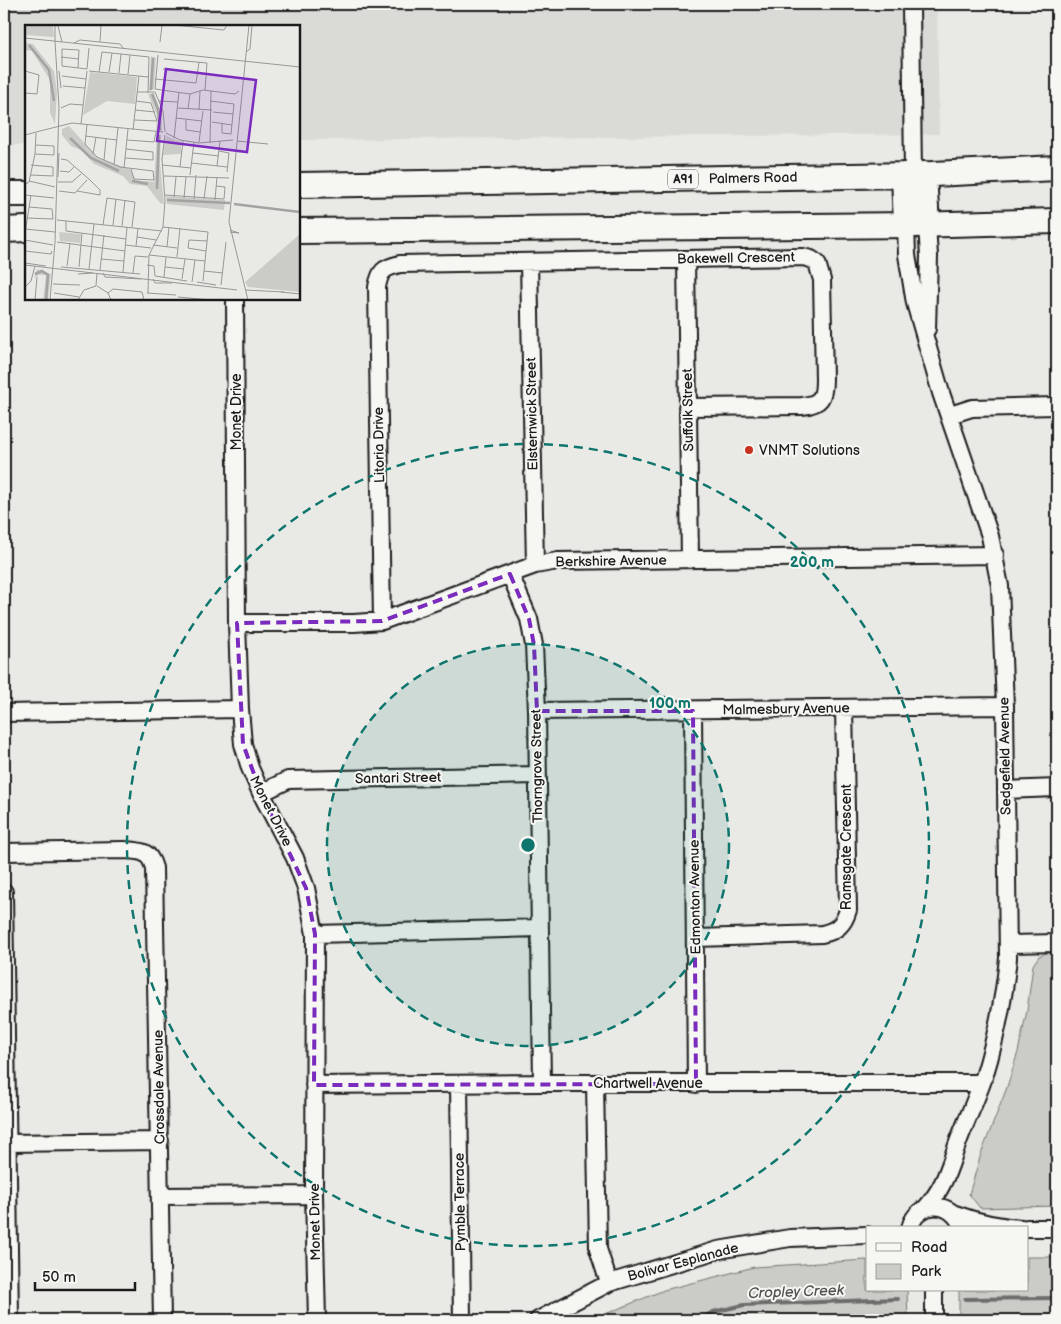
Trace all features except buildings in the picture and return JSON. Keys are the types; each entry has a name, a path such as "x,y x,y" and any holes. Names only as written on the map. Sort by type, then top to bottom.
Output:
{"highway":[{"name":"Palmers Road","path":"300,185 914,175 1057,168"},
{"path":"914,175 916,225"},
{"path":"4,194 25,194"},
{"path":"300,231 916,225 1057,221"},
{"path":"4,230 25,229"}],"street":[{"path":"911,4 914,175"},
{"name":"Sedgefield Avenue","path":"916,225 909,269 914,303 941,393 950,415 995,555 1000,586 1005,706 1008,944 1004,994 997,1029 981,1083 948,1173 939,1192 917,1218"},
{"name":"Bakewell Crescent","path":"382,271 400,264 803,257 817,263 822,280 824,392 820,401 811,405 688,408"},
{"name":"Suffolk Street","path":"686,259 690,560"},
{"name":"Elsternwick Street","path":"529,262 535,565"},
{"name":"Litoria Drive","path":"382,271 378,276 377,287 382,621"},
{"name":"Monet Drive","path":"235,300 237,623 243,744 250,768 261,793 295,858 306,888 315,934 314,1195 317,1320"},
{"path":"950,415 972,408 1057,406"},
{"name":"Berkshire Avenue","path":"237,623 354,623 382,621 535,565 558,561 995,555"},
{"name":"Thorngrove Street","path":"510,574 529,620 537,711 542,1083"},
{"name":"Malmesbury Avenue","path":"537,711 694,711 1005,706"},
{"name":"Ramsgate Crescent","path":"696,938 822,934 833,932 846,918 848,910 844,708"},
{"path":"4,713 240,710"},
{"name":"Edmonton Avenue","path":"694,711 696,1084"},
{"name":"Santari Street","path":"261,793 288,780 537,774"},
{"path":"1006,790 1057,788"},
{"name":"Crossdale Avenue","path":"4,852 139,851 148,855 154,868 162,1320"},
{"path":"4,892 6,1198 10,1320"},
{"path":"315,934 540,928"},
{"path":"1008,944 1057,943"},
{"path":"595,1083 598,1249 609,1283"},
{"name":"Chartwell Avenue","path":"314,1085 981,1083"},
{"name":"Pymble Terrace","path":"459,1084 462,1320"},
{"path":"7,1143 160,1141"},
{"name":"Sedgefield Avenue","path":"948,1173 956,1218"},
{"path":"160,1196 314,1195"},
{"path":"902,1226 937,1206 943,1207 956,1218 1003,1226"},
{"path":"1028,1228 1057,1228"},
{"name":"Bolivar Esplanade","path":"538,1320 609,1283 718,1250 790,1238 866,1235"},
{"path":"934,1292 934,1320"}],"highlighted area":[{"path":"510,574 529,619 534,645 537,711 693,711 696,1084 314,1085 315,934 306,888 261,793 243,744 237,623 382,621"}],"shaded area":[{"path":"4,4 937,4 939,134 300,140 300,25 25,25 25,145 4,145"}],"green space":[{"path":"1046,953 1057,953 1057,1206 980,1208 969,1194 981,1154 1006,1090 1018,1052 1027,1011 1033,965 1039,956"},
{"path":"1028,1257 1057,1257 1057,1320 959,1320 959,1292 1028,1292"},
{"path":"866,1260 866,1292 907,1292 908,1320 591,1320 664,1290 754,1267"}],"waterway":[{"name":"Cropley Creek","path":"965,1299 1057,1298"},
{"name":"Cropley Creek","path":"698,1320 713,1312 744,1305 898,1299"}],"place":[{"name":"VNMT Solutions","path":"749,450"}]}
